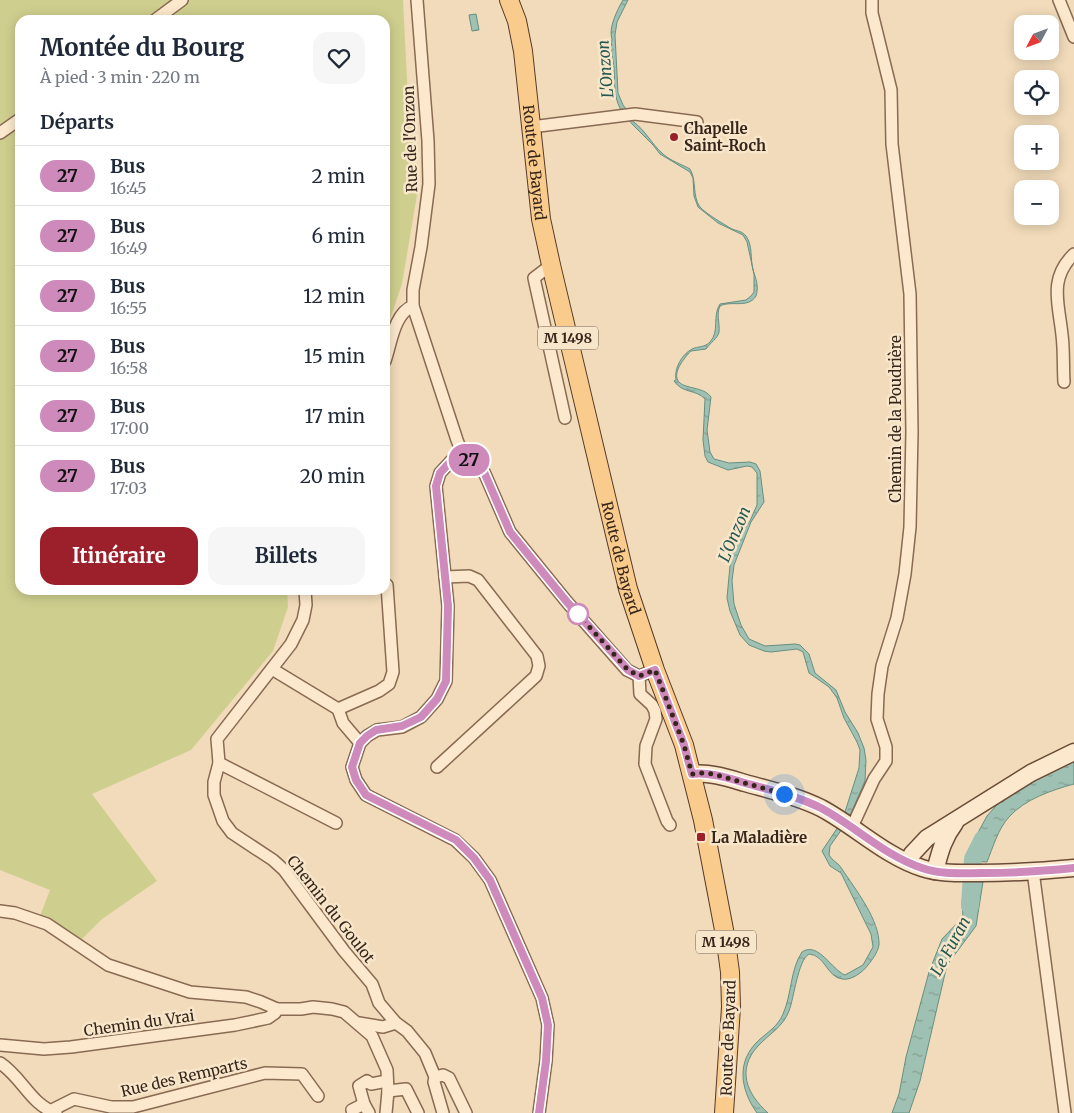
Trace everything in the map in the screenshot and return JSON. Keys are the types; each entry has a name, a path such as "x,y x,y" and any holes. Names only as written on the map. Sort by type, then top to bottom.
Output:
{"main road":[{"name":"Route de Bayard","path":"509,0 517,21 523,51 541,219 551,265 647,673 684,745 692,774 723,926 730,972 731,1007 724,1113"},
{"path":"908,862 912,854 927,838 1031,773 1074,752"},
{"path":"692,774 713,774 784,794 819,807 893,854 908,862 935,871 996,873 1074,868"},
{"path":"935,871 946,836 958,819"},
{"path":"1034,871 1074,874"}],"street":[{"path":"162,15 182,0"},
{"name":"Rue de l'Onzon","path":"413,306 413,290 429,184 428,142 417,0"},
{"name":"Chemin de la Poudrière","path":"852,827 874,779 886,761 886,747 877,719 878,694 882,666 897,618 905,574 910,527 912,432 910,294 892,144 891,90 872,13 872,0"},
{"path":"1059,0 1074,37"},
{"path":"531,128 634,114 697,122"},
{"path":"0,134 15,123"},
{"path":"1064,382 1063,347 1056,299 1057,283 1061,270 1074,254"},
{"path":"551,265 534,278 564,418"},
{"path":"390,346 399,318 407,308 413,306 456,440 464,458"},
{"path":"539,1113 546,1061 548,1025 542,998 490,880 474,858 456,840 366,795 356,780 352,767 360,743 367,736 376,730 402,726 421,717 437,699 446,681 448,606 436,486 440,473 452,460 464,458 477,463 484,472 510,532 567,602 628,670 647,673 640,694 652,705 656,719 646,746 644,764 670,825"},
{"path":"438,767 536,676 539,666 538,656 478,580 469,576 445,577"},
{"name":"Chemin du Goulot","path":"305,595 306,605 303,620 291,644 217,739 219,763 214,782 214,795 223,821 232,833 273,860 284,870 344,951 372,984 379,1003 396,1023 407,1031 424,1053 435,1077 434,1082 443,1113"},
{"path":"338,709 379,691 389,684 393,672 388,595"},
{"path":"272,669 338,709 343,723 360,743"},
{"path":"219,763 336,823"},
{"path":"1034,871 1066,1113"},
{"path":"0,911 15,913 47,924 108,965 190,992 246,997 277,1009 301,1009 312,1006 344,1012 372,1036 386,1070 388,1086 386,1113"},
{"name":"Chemin du Vrai","path":"0,1045 44,1049 100,1043 235,1025 268,1018 277,1009"},
{"path":"359,1023 383,1027 396,1023"},
{"path":"0,1063 7,1068 34,1100 54,1112"},
{"name":"Rue des Remparts","path":"54,1112 74,1098 111,1107 132,1107 265,1073 302,1074 318,1096"},
{"path":"435,1077 443,1074 448,1078 466,1113"},
{"path":"352,1112 367,1108 359,1086 367,1081 371,1084 406,1089 418,1113"}],"green space":[{"path":"0,0 403,0 408,99 418,189 402,284 390,319 390,15 15,15 15,595 287,595 288,607 273,651 191,750 92,794 157,881 102,919 82,939 40,916 50,890 0,870"}],"water":[{"path":"623,0 628,0 617,22 615,35 618,93 627,110 624,115 620,109 615,92 611,50 611,30"},
{"path":"476,14 479,30 472,31 469,15"},
{"path":"627,118 638,125 663,154 690,169 693,178 690,172 660,154"},
{"path":"693,178 696,198 700,207 720,222 746,236 752,265 747,242 743,235 718,223 698,207 694,196"},
{"path":"754,274 757,286 756,296 749,302 720,306 718,312 719,332 717,336 706,349 691,351 678,369 677,379 680,383 703,391 711,397 707,430 710,452 714,459 729,463 750,462 756,464 760,471 764,502 751,522 734,565 732,581 734,604 741,625 749,639 765,646 800,645 809,654 815,673 836,690 845,712 858,733 866,760 865,781 849,818 844,815 859,768 860,750 844,718 837,698 829,687 809,673 803,652 797,649 771,652 749,645 740,635 730,611 727,598 731,555 739,536 750,521 757,505 757,473 752,467 747,466 728,470 708,462 705,456 703,440 705,399 698,394 681,388 674,381 676,380 677,367 685,355 692,349 708,344 713,338 716,313 720,304 746,300 754,292"},
{"path":"1074,759 1074,784 1048,792 1023,805 1009,817 1002,827 987,862 970,861 967,853 987,816 1002,799"},
{"path":"838,827 842,829 830,846 829,855 841,867 860,895 875,925 879,945 866,968 853,977 845,979 833,974 814,955 809,954 805,958 799,971 791,1005 786,1017 758,1046 747,1064 746,1073 750,1090 754,1098 768,1113 757,1113 751,1104 744,1085 744,1066 752,1048 781,1018 786,1006 795,966 802,952 814,950 845,975 863,965 873,947 871,934 841,873 830,866 822,851"},
{"path":"967,881 983,882 976,926 947,965 920,1081 909,1113 892,1113 899,1094 906,1057 929,972 942,939 963,917 962,901"}],"waterway":[{"name":"Le Furan","path":"970,906 973,859 983,839"}],"bus line":[{"name":"27","path":"539,1113 546,1061 548,1025 542,998 490,880 474,858 456,840 366,795 356,780 352,767 360,743 367,736 376,730 402,726 421,717 437,699 446,681 448,606 436,486 440,473 452,460 464,458 477,463 484,472 510,532 567,602 628,670 639,676 655,670 684,745 692,774 713,774 784,794 819,807 893,854 922,868 947,873 996,873 1074,868"}],"place":[{"name":"Chapelle Saint-Roch","path":"674,137"},
{"name":"La Maladière","path":"701,837"}],"route":[{"path":"578,614 628,670 639,676 655,670 684,745 692,774 713,774 784,794"}],"water label":[{"name":"L'Onzon","path":"605,69"},
{"name":"L'Onzon","path":"734,534"}]}
